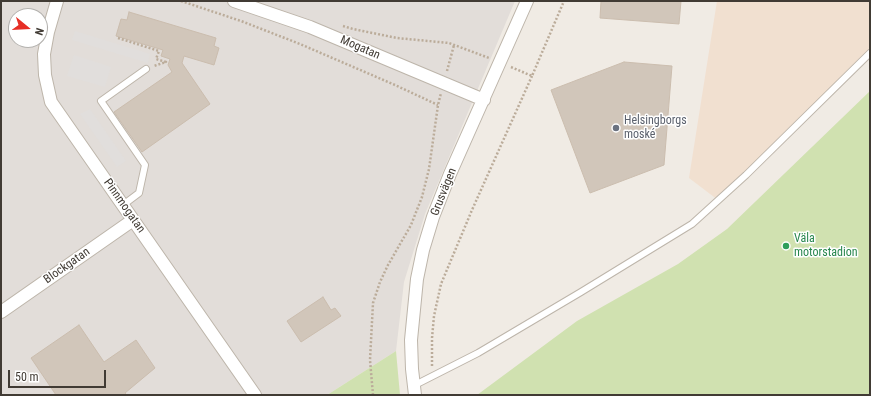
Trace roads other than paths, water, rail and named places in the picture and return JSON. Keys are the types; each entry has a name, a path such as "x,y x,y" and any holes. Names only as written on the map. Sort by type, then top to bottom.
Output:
{"street":[{"name":"Pinnmogatan","path":"57,1 48,32 44,54 45,76 50,98 255,395"},
{"name":"Mogatan","path":"234,1 310,27 484,100"},
{"name":"Grusvägen","path":"414,390 412,369 413,309 423,250 433,216 447,181 527,1"},
{"name":"Blockgatan","path":"1,312 133,220"}],"lane":[{"path":"414,390 432,376 478,354 692,224 746,176 870,53"},
{"path":"123,205 139,193 145,165 100,101 146,69"}],"place":[{"name":"Helsingborgs moské","path":"616,128"},
{"name":"Väla motorstadion","path":"786,246"}]}
